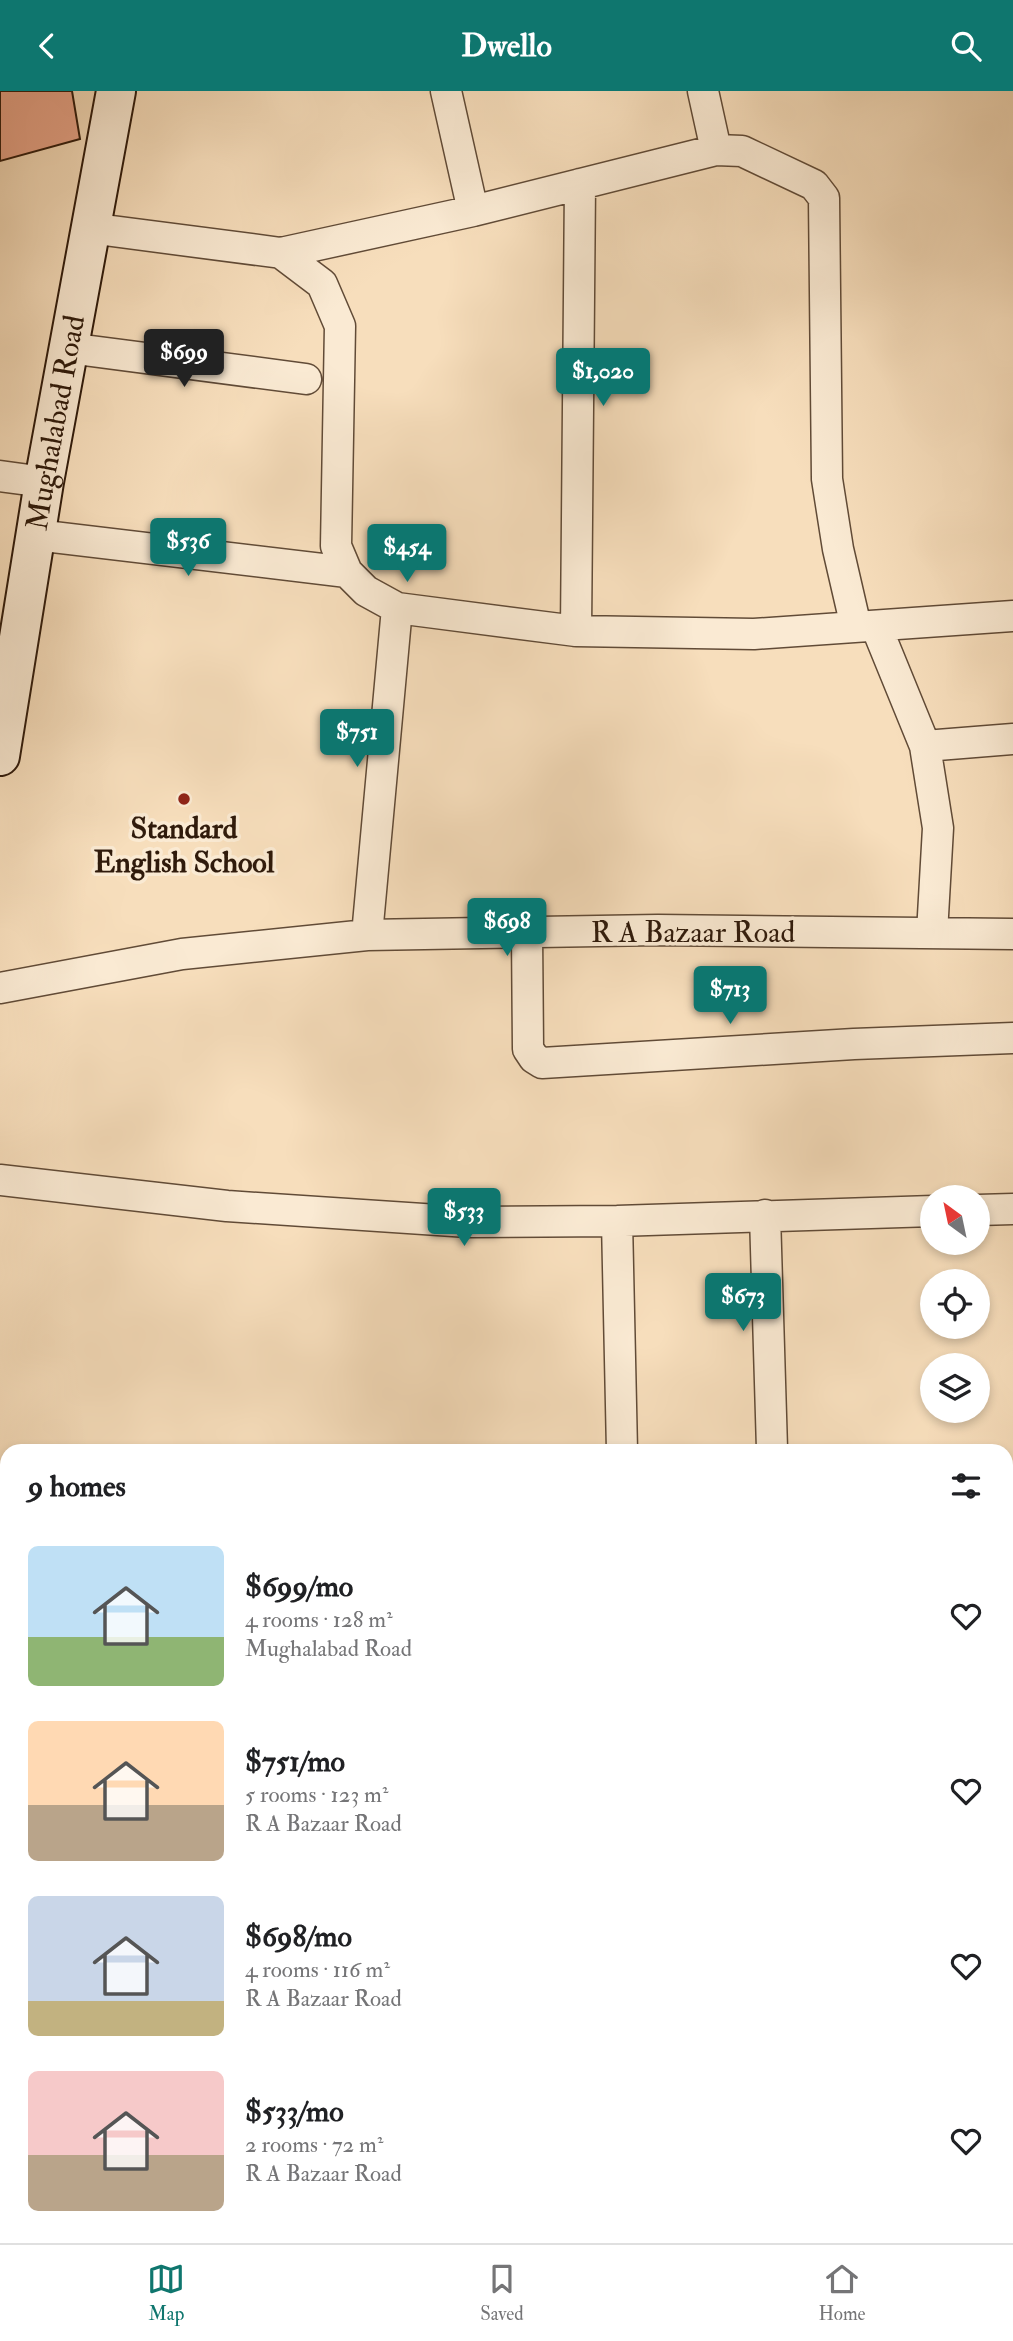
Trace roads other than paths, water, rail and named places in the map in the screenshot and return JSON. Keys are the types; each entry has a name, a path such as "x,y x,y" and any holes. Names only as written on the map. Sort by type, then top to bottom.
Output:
{"street":[{"name":"Mughalabad Road","path":"0,756 44,482 116,91"},
{"path":"446,91 473,211"},
{"path":"703,91 716,150"},
{"path":"89,228 281,253 473,211 716,150 742,151 814,185 824,198 827,479 838,549 866,626 925,746 938,828 932,933"},
{"path":"576,631 580,184"},
{"path":"281,253 322,284 340,326 336,546 347,572 366,591 397,608 576,631 754,634 1013,616"},
{"path":"68,348 306,379"},
{"path":"0,476 44,482"},
{"path":"36,535 347,572"},
{"path":"367,935 397,608"},
{"path":"925,746 1013,739"},
{"name":"R A Bazaar Road","path":"0,988 182,954 367,935 658,930 1013,934"},
{"path":"527,933 528,1049 534,1058 542,1063 841,1045 1013,1038"},
{"path":"0,1180 227,1206 468,1222 617,1221 920,1211"},
{"path":"990,1210 1013,1209"},
{"path":"765,1215 772,1444"},
{"path":"617,1221 622,1444"}],"place":[{"name":"Standard English School","path":"184,799"}]}
